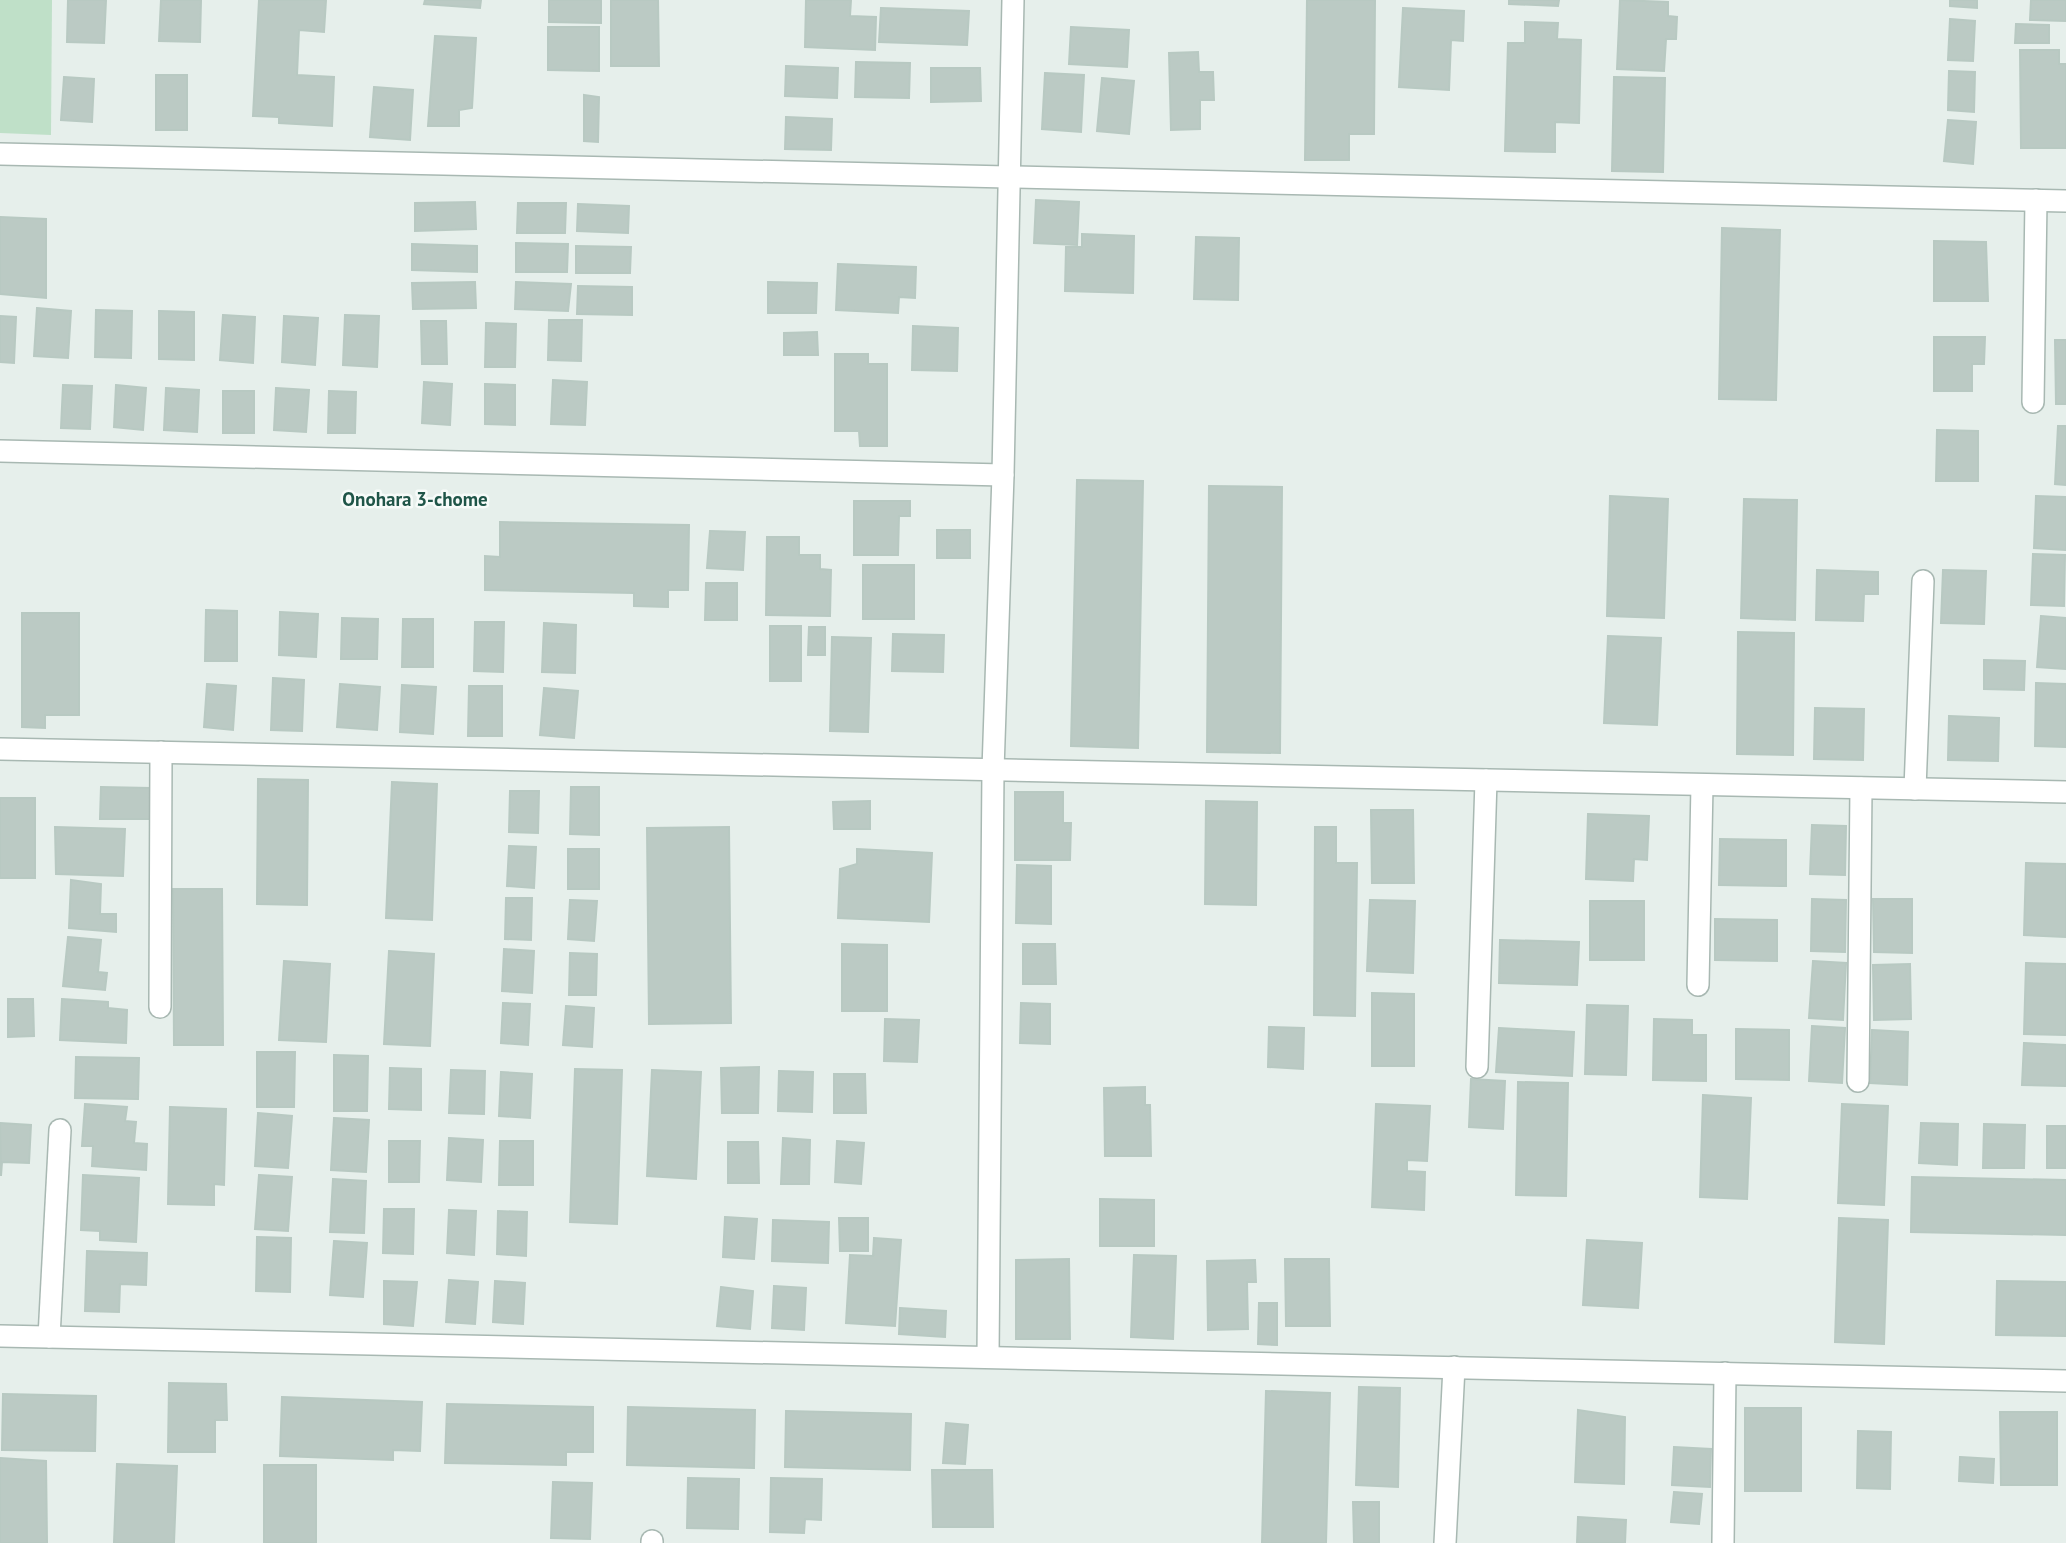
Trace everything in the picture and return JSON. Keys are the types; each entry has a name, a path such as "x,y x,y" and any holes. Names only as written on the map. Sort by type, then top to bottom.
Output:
{"street":[{"path":"988,1357 993,770 1003,475 1013,0"},
{"path":"0,154 2066,201"},
{"path":"2034,402 2036,200"},
{"path":"0,451 1003,475"},
{"path":"1915,789 1923,581"},
{"path":"0,749 2066,792"},
{"path":"160,1007 161,752"},
{"path":"1477,1067 1486,780"},
{"path":"1698,985 1702,785"},
{"path":"1858,1081 1861,788"},
{"path":"49,1337 60,1130"},
{"path":"0,1336 2066,1381"},
{"path":"1445,1543 1454,1367"},
{"path":"1723,1543 1725,1373"}],"green space":[{"path":"0,0 52,0 51,135 0,133"}],"building":[{"path":"68,0 106,0 104,43 67,42"},
{"path":"161,0 201,0 200,42 159,41"},
{"path":"259,0 326,0 324,32 299,30 297,75 334,77 332,126 279,123 279,117 253,116"},
{"path":"425,0 481,0 480,8 424,4"},
{"path":"549,0 601,0 601,23 549,22"},
{"path":"611,0 658,0 659,66 611,66"},
{"path":"806,0 851,0 850,16 876,17 875,50 805,47"},
{"path":"1307,0 1375,0 1374,134 1349,134 1349,160 1305,160"},
{"path":"1509,0 1559,0 1558,6 1509,4"},
{"path":"1620,0 1668,2 1668,16 1677,17 1676,39 1666,39 1664,71 1617,69"},
{"path":"1950,0 1977,0 1977,8 1950,6"},
{"path":"2031,0 2066,0 2066,21 2030,20"},
{"path":"881,8 969,11 967,45 879,42"},
{"path":"1403,8 1464,11 1463,41 1451,40 1449,90 1399,87"},
{"path":"1950,19 1975,21 1973,61 1948,60"},
{"path":"1525,22 1558,23 1557,39 1581,40 1579,123 1555,122 1555,152 1505,151 1508,43 1525,43"},
{"path":"2016,24 2049,25 2049,43 2015,43"},
{"path":"548,27 599,27 599,71 548,70"},
{"path":"1071,27 1129,30 1127,67 1069,64"},
{"path":"435,36 476,38 472,108 459,110 459,126 428,126"},
{"path":"2020,50 2059,50 2059,64 2066,64 2066,148 2021,148"},
{"path":"1198,52 1199,72 1213,72 1214,100 1200,100 1200,129 1171,130 1169,53"},
{"path":"856,62 910,63 909,98 855,97"},
{"path":"786,66 838,68 837,98 785,96"},
{"path":"931,68 980,68 981,101 931,102"},
{"path":"1949,71 1975,72 1974,112 1948,110"},
{"path":"1045,73 1084,75 1081,132 1042,129"},
{"path":"156,75 187,75 187,130 156,130"},
{"path":"64,77 94,79 92,122 61,120"},
{"path":"1614,77 1665,78 1663,172 1612,171"},
{"path":"1102,78 1134,81 1129,134 1097,131"},
{"path":"374,87 413,90 410,140 370,137"},
{"path":"584,95 599,97 598,142 584,141"},
{"path":"786,117 832,119 831,150 785,149"},
{"path":"1948,120 1976,122 1973,164 1944,161"},
{"path":"1036,200 1079,202 1077,245 1034,243"},
{"path":"475,202 476,229 415,231 415,203"},
{"path":"518,203 566,203 565,233 517,233"},
{"path":"578,204 629,206 628,233 577,231"},
{"path":"0,217 46,219 46,298 0,294"},
{"path":"1722,228 1780,230 1776,400 1719,399"},
{"path":"1082,234 1134,236 1133,293 1065,291 1066,247 1082,247"},
{"path":"1196,237 1239,238 1238,300 1194,299"},
{"path":"1934,241 1986,242 1988,301 1934,301"},
{"path":"516,243 568,244 567,272 516,272"},
{"path":"412,244 477,246 477,272 412,270"},
{"path":"576,246 631,247 630,273 576,273"},
{"path":"838,264 916,267 915,298 899,297 898,313 836,310"},
{"path":"475,282 476,308 413,309 412,283"},
{"path":"516,282 571,284 568,311 515,309"},
{"path":"768,282 817,283 816,313 768,313"},
{"path":"578,286 632,287 632,315 577,314"},
{"path":"37,308 71,311 68,358 34,356"},
{"path":"96,310 132,311 131,358 95,357"},
{"path":"159,311 194,312 194,360 159,359"},
{"path":"223,315 255,317 253,363 220,360"},
{"path":"345,315 379,316 377,367 343,365"},
{"path":"0,316 16,317 14,363 0,362"},
{"path":"284,316 318,318 315,365 282,362"},
{"path":"549,320 582,320 581,361 548,360"},
{"path":"421,321 446,321 447,364 422,364"},
{"path":"486,323 516,324 515,367 485,367"},
{"path":"913,326 958,328 957,371 912,370"},
{"path":"817,332 818,355 784,355 784,333"},
{"path":"1934,337 1985,337 1984,364 1972,364 1972,391 1934,391"},
{"path":"2055,340 2066,340 2066,404 2056,404"},
{"path":"835,354 868,354 868,364 887,364 887,446 860,446 859,431 835,431"},
{"path":"553,380 587,382 585,425 551,424"},
{"path":"424,382 452,384 450,425 422,423"},
{"path":"485,384 515,385 515,425 485,424"},
{"path":"63,385 92,386 90,429 61,428"},
{"path":"116,385 146,388 143,430 114,427"},
{"path":"166,388 199,390 197,432 164,430"},
{"path":"276,388 309,390 306,432 274,430"},
{"path":"223,391 254,391 254,433 223,433"},
{"path":"329,391 356,392 355,433 328,433"},
{"path":"2058,426 2066,426 2066,485 2055,484"},
{"path":"1937,430 1978,431 1978,481 1936,481"},
{"path":"1077,480 1143,481 1138,748 1071,746"},
{"path":"1209,486 1282,487 1280,753 1207,752"},
{"path":"1610,496 1668,499 1664,618 1607,616"},
{"path":"2036,496 2066,497 2066,550 2034,548"},
{"path":"1744,499 1797,500 1795,620 1741,618"},
{"path":"854,501 910,501 910,516 899,516 898,555 854,555"},
{"path":"500,522 689,525 688,590 668,590 668,607 634,606 634,593 485,590 485,556 500,557"},
{"path":"937,530 970,530 970,558 937,558"},
{"path":"710,531 745,532 743,570 707,568"},
{"path":"767,537 799,537 799,555 820,555 820,569 831,570 830,616 766,615"},
{"path":"2033,554 2065,555 2064,606 2031,605"},
{"path":"863,565 914,565 914,619 863,619"},
{"path":"1817,570 1878,572 1878,594 1864,594 1863,621 1816,620"},
{"path":"1943,570 1986,571 1984,624 1941,623"},
{"path":"706,583 737,583 737,620 705,620"},
{"path":"206,610 237,611 237,661 205,661"},
{"path":"280,612 318,614 316,657 279,655"},
{"path":"22,613 79,613 79,715 45,715 45,728 22,727"},
{"path":"2041,616 2066,618 2066,669 2037,667"},
{"path":"342,618 378,619 377,659 341,659"},
{"path":"403,619 433,619 433,667 402,667"},
{"path":"475,622 504,622 503,672 474,671"},
{"path":"544,623 576,625 575,673 542,672"},
{"path":"770,626 801,626 801,681 770,681"},
{"path":"809,627 825,627 825,655 808,655"},
{"path":"1738,632 1794,633 1793,755 1737,754"},
{"path":"893,634 944,635 943,672 892,671"},
{"path":"1608,636 1661,638 1657,725 1604,723"},
{"path":"832,637 871,638 868,732 830,731"},
{"path":"1984,660 2025,661 2024,690 1984,689"},
{"path":"273,678 304,680 302,731 271,730"},
{"path":"2036,683 2066,684 2066,747 2035,746"},
{"path":"207,684 236,686 233,730 204,727"},
{"path":"340,684 380,687 377,730 337,727"},
{"path":"402,685 436,687 433,734 400,732"},
{"path":"469,686 502,686 502,736 468,736"},
{"path":"544,688 578,691 574,738 540,735"},
{"path":"1815,708 1864,709 1863,760 1814,759"},
{"path":"1949,716 1999,718 1998,761 1948,760"},
{"path":"258,779 308,780 307,905 257,904"},
{"path":"392,782 437,784 432,920 386,918"},
{"path":"101,787 150,788 151,819 100,819"},
{"path":"571,787 599,787 599,835 570,834"},
{"path":"510,791 539,791 538,833 509,832"},
{"path":"1015,792 1063,792 1063,823 1071,823 1070,860 1015,860"},
{"path":"0,798 35,798 35,878 0,878"},
{"path":"870,801 870,829 834,829 833,802"},
{"path":"1206,801 1257,802 1256,905 1205,904"},
{"path":"1371,810 1413,810 1414,883 1372,883"},
{"path":"1588,814 1649,816 1647,860 1634,859 1633,881 1586,879"},
{"path":"1812,825 1846,826 1845,875 1810,874"},
{"path":"55,827 125,829 123,876 56,874"},
{"path":"729,827 731,1023 649,1024 647,828"},
{"path":"1315,827 1336,827 1336,863 1357,863 1355,1016 1314,1015"},
{"path":"1720,839 1786,840 1786,886 1719,885"},
{"path":"509,846 536,847 534,888 507,886"},
{"path":"568,849 599,849 599,889 568,889"},
{"path":"857,849 932,853 929,922 838,918 840,869 857,864"},
{"path":"2026,863 2066,864 2066,937 2024,935"},
{"path":"1017,865 1051,866 1051,924 1016,923"},
{"path":"71,880 101,884 100,914 116,914 116,932 69,928"},
{"path":"173,889 222,889 223,1045 174,1045"},
{"path":"506,898 532,898 531,940 505,939"},
{"path":"1812,899 1846,900 1845,952 1811,951"},
{"path":"1873,899 1912,899 1912,953 1874,952"},
{"path":"570,900 597,901 594,941 568,939"},
{"path":"1370,900 1415,901 1413,973 1367,971"},
{"path":"1590,901 1644,901 1644,960 1590,960"},
{"path":"1715,919 1777,920 1777,961 1715,960"},
{"path":"68,937 101,940 98,972 107,973 105,990 63,986"},
{"path":"1500,940 1579,942 1577,985 1499,983"},
{"path":"842,944 887,945 887,1011 842,1011"},
{"path":"1023,944 1055,944 1056,984 1023,984"},
{"path":"504,949 534,951 532,993 502,991"},
{"path":"389,951 434,954 430,1046 384,1044"},
{"path":"570,953 597,954 596,995 569,995"},
{"path":"284,961 330,964 326,1042 279,1040"},
{"path":"1813,961 1846,963 1843,1020 1809,1018"},
{"path":"2026,963 2066,964 2066,1035 2024,1034"},
{"path":"1910,964 1911,1019 1874,1020 1873,965"},
{"path":"1372,993 1414,994 1414,1066 1372,1066"},
{"path":"8,999 33,999 34,1036 8,1037"},
{"path":"62,999 108,1002 108,1008 127,1010 126,1043 60,1040"},
{"path":"503,1003 530,1004 528,1045 501,1043"},
{"path":"1021,1003 1050,1004 1050,1044 1020,1043"},
{"path":"1587,1005 1628,1006 1626,1075 1585,1074"},
{"path":"566,1006 594,1008 592,1047 563,1045"},
{"path":"885,1019 919,1020 917,1062 884,1061"},
{"path":"1654,1019 1692,1020 1692,1035 1706,1035 1706,1081 1653,1080"},
{"path":"1812,1026 1845,1028 1842,1083 1809,1081"},
{"path":"1269,1027 1304,1028 1303,1069 1268,1067"},
{"path":"1499,1028 1574,1032 1572,1076 1496,1072"},
{"path":"1736,1029 1789,1030 1789,1080 1736,1079"},
{"path":"1872,1030 1908,1032 1907,1085 1870,1083"},
{"path":"2024,1043 2066,1045 2066,1086 2022,1085"},
{"path":"257,1052 295,1052 294,1107 257,1107"},
{"path":"334,1055 368,1056 367,1111 334,1111"},
{"path":"76,1057 139,1058 138,1099 75,1098"},
{"path":"759,1067 758,1113 722,1113 721,1068"},
{"path":"390,1068 421,1069 421,1110 389,1109"},
{"path":"575,1069 622,1070 617,1224 570,1222"},
{"path":"451,1070 485,1071 484,1114 449,1113"},
{"path":"652,1070 701,1072 696,1179 647,1176"},
{"path":"779,1071 813,1072 812,1112 778,1111"},
{"path":"501,1072 532,1074 530,1118 499,1116"},
{"path":"834,1074 865,1074 866,1113 834,1113"},
{"path":"1471,1079 1505,1081 1503,1129 1469,1127"},
{"path":"1518,1082 1568,1083 1566,1196 1516,1195"},
{"path":"1145,1087 1145,1105 1150,1105 1151,1156 1105,1156 1104,1088"},
{"path":"1703,1095 1751,1098 1747,1199 1700,1197"},
{"path":"85,1104 127,1107 125,1121 136,1122 134,1143 147,1144 146,1170 92,1166 93,1146 82,1146"},
{"path":"1376,1104 1430,1106 1427,1161 1407,1160 1407,1171 1425,1172 1424,1210 1372,1207"},
{"path":"1842,1104 1888,1106 1884,1205 1838,1203"},
{"path":"170,1107 226,1109 224,1185 214,1184 214,1205 168,1204"},
{"path":"258,1113 292,1116 288,1168 255,1166"},
{"path":"334,1118 369,1120 366,1172 331,1170"},
{"path":"0,1123 31,1125 29,1163 2,1162 1,1176"},
{"path":"1921,1123 1958,1124 1957,1165 1919,1163"},
{"path":"1984,1124 2025,1125 2024,1168 1983,1168"},
{"path":"2047,1126 2066,1126 2066,1168 2047,1168"},
{"path":"449,1138 483,1140 481,1182 447,1180"},
{"path":"783,1138 810,1140 809,1184 781,1184"},
{"path":"389,1141 420,1141 419,1182 389,1182"},
{"path":"500,1141 533,1141 533,1185 499,1185"},
{"path":"837,1141 864,1143 861,1184 835,1182"},
{"path":"728,1142 758,1142 759,1183 728,1183"},
{"path":"83,1175 139,1178 136,1242 100,1240 100,1231 81,1230"},
{"path":"259,1175 292,1177 288,1231 255,1229"},
{"path":"1912,1177 2066,1180 2066,1235 1911,1232"},
{"path":"333,1179 366,1181 364,1233 330,1232"},
{"path":"1100,1199 1154,1200 1154,1246 1100,1246"},
{"path":"384,1209 414,1209 413,1254 383,1253"},
{"path":"449,1210 476,1211 474,1255 447,1253"},
{"path":"498,1211 527,1212 526,1256 497,1254"},
{"path":"725,1217 757,1219 754,1259 723,1257"},
{"path":"839,1218 868,1218 868,1251 840,1251"},
{"path":"1839,1218 1888,1220 1884,1344 1835,1342"},
{"path":"773,1220 829,1222 828,1263 772,1261"},
{"path":"257,1237 291,1238 290,1292 256,1291"},
{"path":"874,1238 901,1240 895,1326 846,1323 850,1255 873,1256"},
{"path":"1587,1240 1642,1243 1638,1308 1583,1305"},
{"path":"334,1241 367,1243 363,1297 330,1295"},
{"path":"87,1251 147,1253 146,1285 120,1284 119,1312 85,1311"},
{"path":"1134,1255 1176,1256 1173,1339 1131,1337"},
{"path":"1069,1259 1070,1339 1016,1339 1016,1260"},
{"path":"1285,1259 1329,1259 1330,1326 1286,1326"},
{"path":"1255,1260 1256,1282 1247,1282 1248,1329 1208,1330 1207,1261"},
{"path":"449,1280 478,1282 475,1324 446,1322"},
{"path":"384,1281 417,1282 413,1326 384,1324"},
{"path":"495,1281 525,1283 523,1324 493,1322"},
{"path":"1997,1281 2066,1282 2066,1336 1996,1335"},
{"path":"774,1286 806,1288 804,1330 772,1328"},
{"path":"721,1287 753,1291 750,1329 717,1326"},
{"path":"1259,1303 1277,1303 1277,1345 1258,1344"},
{"path":"900,1308 946,1311 945,1337 899,1334"},
{"path":"169,1383 226,1384 227,1420 215,1420 215,1452 168,1452"},
{"path":"1359,1387 1400,1388 1398,1487 1356,1485"},
{"path":"1266,1391 1330,1393 1326,1543 1262,1543"},
{"path":"3,1394 96,1396 95,1451 2,1450"},
{"path":"282,1397 422,1402 420,1451 393,1450 393,1460 280,1456"},
{"path":"447,1404 593,1407 593,1452 566,1452 566,1465 445,1463"},
{"path":"628,1407 755,1410 754,1468 627,1465"},
{"path":"1745,1408 1801,1408 1801,1491 1745,1491"},
{"path":"1578,1410 1625,1417 1624,1484 1575,1482"},
{"path":"786,1411 911,1414 910,1470 785,1467"},
{"path":"2000,1412 2057,1412 2057,1485 2001,1485"},
{"path":"946,1423 968,1425 965,1464 943,1463"},
{"path":"1858,1431 1891,1432 1890,1489 1857,1488"},
{"path":"1674,1447 1711,1449 1710,1487 1672,1485"},
{"path":"1960,1457 1994,1459 1993,1483 1959,1481"},
{"path":"0,1458 46,1461 47,1543 0,1543"},
{"path":"117,1464 177,1466 174,1543 114,1543"},
{"path":"264,1465 316,1465 316,1543 264,1543"},
{"path":"932,1470 992,1470 993,1527 933,1527"},
{"path":"688,1478 739,1479 738,1529 687,1528"},
{"path":"771,1478 822,1479 821,1520 805,1519 804,1533 770,1532"},
{"path":"553,1482 592,1483 590,1539 551,1538"},
{"path":"1674,1492 1702,1494 1699,1524 1671,1522"},
{"path":"1353,1502 1379,1502 1379,1543 1354,1543"},
{"path":"1578,1517 1626,1520 1625,1543 1577,1543"}],"district":[{"name":"Onohara 3-chome","path":"415,499"}]}
